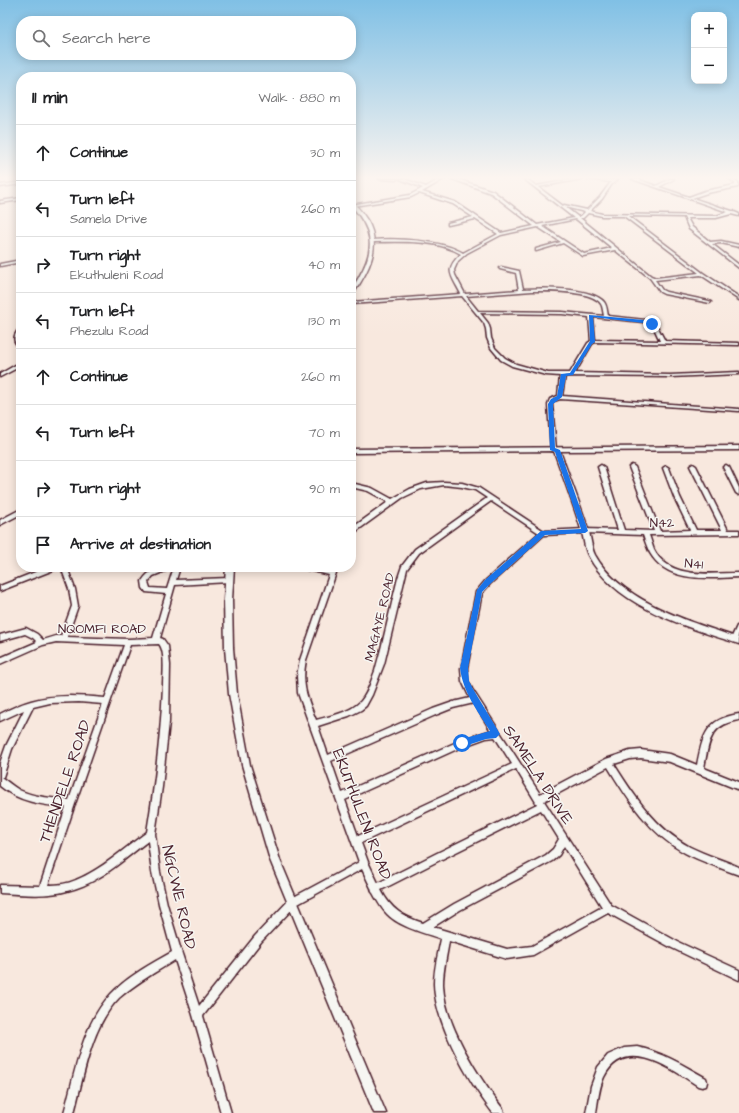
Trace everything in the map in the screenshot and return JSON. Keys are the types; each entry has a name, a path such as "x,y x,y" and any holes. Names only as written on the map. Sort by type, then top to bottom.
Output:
{"street":[{"path":"356,285 368,267 373,251 373,242 370,231"},
{"path":"495,231 500,234"},
{"path":"515,231 500,234 463,254 456,261 452,270 464,296 486,323 493,348 503,359 514,365 533,371 563,374 670,376 739,373"},
{"path":"546,231 583,254 615,249"},
{"path":"593,231 652,278 661,291 665,294 709,302"},
{"path":"645,231 702,274 739,299"},
{"path":"694,231 739,267"},
{"path":"373,242 410,241 456,249 463,254"},
{"path":"537,250 564,242"},
{"path":"708,243 721,242 739,246"},
{"path":"0,265 16,262"},
{"path":"501,268 518,272 521,291"},
{"path":"652,278 656,279 702,274"},
{"path":"356,303 521,291 557,290 594,297 603,303 606,317"},
{"path":"478,312 562,313 650,323 656,327 663,342"},
{"path":"591,316 593,342"},
{"path":"572,374 590,343 593,342 739,344"},
{"path":"0,376 16,367"},
{"path":"560,397 563,374"},
{"path":"739,410 560,397 552,400 550,404 555,450 585,531 591,554 610,579 663,614 680,622 736,640 739,628"},
{"path":"356,451 739,448"},
{"path":"693,466 726,532"},
{"path":"601,467 622,532"},
{"path":"632,467 658,533"},
{"path":"666,468 677,497 694,533"},
{"path":"726,468 739,493"},
{"path":"356,528 363,522 412,490 431,485 446,484 470,487 490,498 543,533 585,531"},
{"path":"356,486 370,489 393,502"},
{"name":"MAGAYE ROAD","path":"315,724 356,709 367,700 372,692 378,671 404,568 409,560 430,542 490,498"},
{"path":"0,523 16,514"},
{"name":"N42","path":"585,531 645,533 739,532"},
{"name":"SAMELA DRIVE","path":"543,533 488,582 479,592 464,668 465,681 496,734 608,908 675,945 739,975"},
{"name":"N41","path":"645,533 652,552 672,570 692,575 739,575"},
{"path":"0,589 42,572"},
{"path":"63,639 75,606 72,589 66,572"},
{"path":"156,572 151,574 145,581 144,584 148,590 170,592"},
{"name":"NQOMFI ROAD","path":"0,661 42,643 56,639 128,642 156,640 176,572"},
{"path":"230,572 229,648 233,694 241,743 257,807 275,860 380,1113"},
{"name":"EKUTHULENI ROAD","path":"333,572 300,671 302,693 315,724 364,864 375,889 391,912 405,921 423,928 493,951 507,954 533,950 608,908"},
{"path":"173,582 229,580"},
{"path":"0,638 26,631 35,636 42,643"},
{"name":"NGCWE ROAD","path":"156,640 161,640 166,646 167,665 164,722 158,787 151,834 156,872 177,954 198,1015 226,1113"},
{"name":"THENDELE ROAD","path":"43,889 128,642"},
{"path":"0,718 31,704 47,701 78,699 107,701"},
{"path":"327,759 436,711 475,700"},
{"path":"0,774 9,748 31,704"},
{"path":"700,769 707,738 712,729 724,720 739,717"},
{"path":"340,798 462,743 486,735 496,734"},
{"path":"375,889 415,868 477,839 609,762 630,755 655,755 670,758 739,786"},
{"path":"609,762 640,810 673,841 693,852 739,871"},
{"path":"356,841 517,765"},
{"path":"0,781 17,793 32,799 71,804"},
{"path":"0,889 43,889 67,887 86,879 151,834"},
{"path":"423,928 457,907 549,858 556,852 564,838"},
{"path":"198,1015 258,939 292,902 364,864"},
{"path":"446,936 439,972 439,989 442,1003 452,1032 469,1069 488,1099 499,1113"},
{"path":"69,1113 100,1015 122,990 177,954"},
{"path":"591,1113 596,1085 602,1071 612,1060 622,1053 629,1051 641,1052 653,1056 702,1082"}],"route":[{"path":"462,743 478,737 496,734 465,681 464,668 467,648 476,599 479,592 488,582 543,533 585,531 557,450 552,450 550,404 552,400 560,397 563,374 572,374 590,343 593,342 591,316 644,321 652,324"}]}
